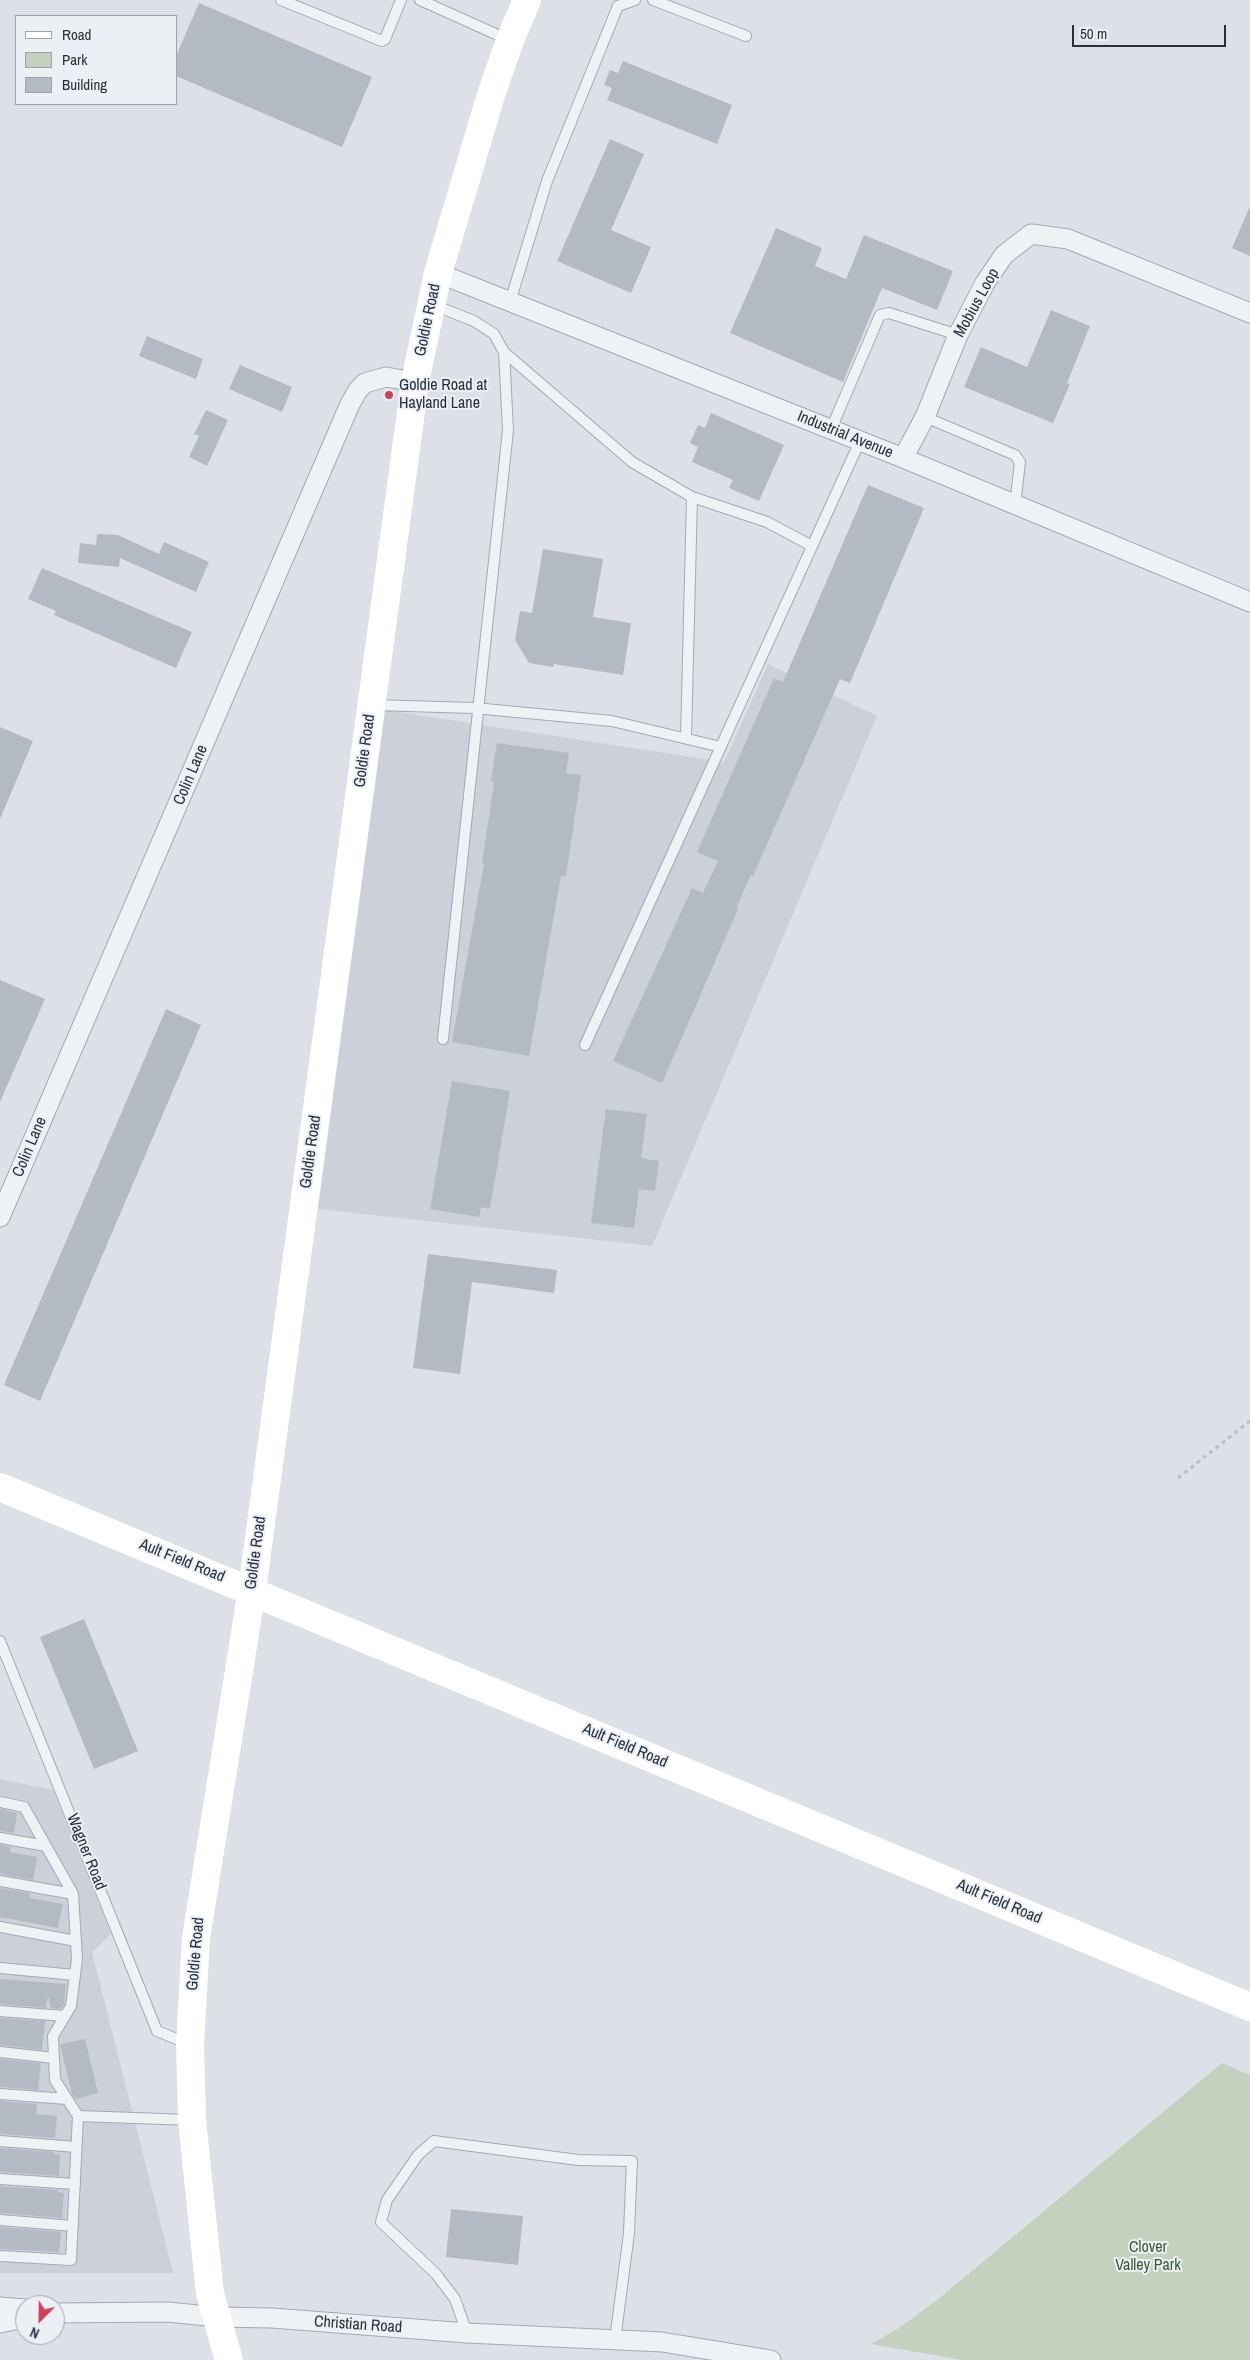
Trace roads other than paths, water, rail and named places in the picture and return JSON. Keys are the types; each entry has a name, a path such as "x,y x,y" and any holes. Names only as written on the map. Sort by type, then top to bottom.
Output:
{"street":[{"name":"Goldie Road","path":"229,2360 210,2294 192,2120 190,2044 196,1938 252,1590 415,382 438,273 491,95 510,40 527,0"},
{"name":"Mobius Loop","path":"904,458 924,417 958,335 985,283 1004,255 1031,234 1068,239 1250,313"},
{"name":"Industrial Avenue","path":"438,273 904,458 1250,602"},
{"name":"Colin Lane","path":"0,1217 350,404 358,390 365,383 386,377 415,382"},
{"name":"Ault Field Road","path":"0,1487 252,1590 1250,2007"},
{"path":"0,2307 15,2308"},
{"name":"Christian Road","path":"65,2312 168,2312 217,2317 272,2318 467,2333 662,2342 771,2360"},
{"path":"0,2323 15,2320"}],"lane":[{"path":"281,0 382,41 385,39 401,0"},
{"path":"510,302 547,181 618,6 635,0"},
{"path":"653,0 746,36"},
{"path":"424,1 510,40"},
{"path":"431,304 474,321 494,334 504,352 632,462 692,497 767,522 812,546"},
{"path":"831,429 880,315 889,313 958,335"},
{"path":"443,1040 508,430 504,352"},
{"path":"924,417 1015,455 1020,462 1015,505"},
{"path":"585,1045 860,441"},
{"path":"686,738 692,497"},
{"path":"372,704 478,709 612,721 721,747"},
{"name":"Wagner Road","path":"0,1641 156,2031 190,2044"},
{"path":"0,1802 24,1807 72,1894 78,1958 71,2006 53,2036 55,2080 78,2116 71,2260 0,2256"},
{"path":"0,1838 46,1846"},
{"path":"0,1881 72,1894"},
{"path":"0,1927 76,1941"},
{"path":"0,1968 75,1975"},
{"path":"0,2011 65,2016"},
{"path":"0,2052 54,2058"},
{"path":"0,2094 67,2099"},
{"path":"78,2116 192,2120"},
{"path":"0,2141 76,2147"},
{"path":"467,2333 455,2299 436,2274 381,2222 387,2200 418,2155 434,2141 578,2160 632,2161 629,2233 615,2340"},
{"path":"0,2179 75,2184"},
{"path":"0,2220 73,2226"}],"place":[{"name":"Goldie Road at Hayland Lane","path":"389,395"}],"park label":[{"name":"Clover Valley Park","path":"1148,2257"}]}
